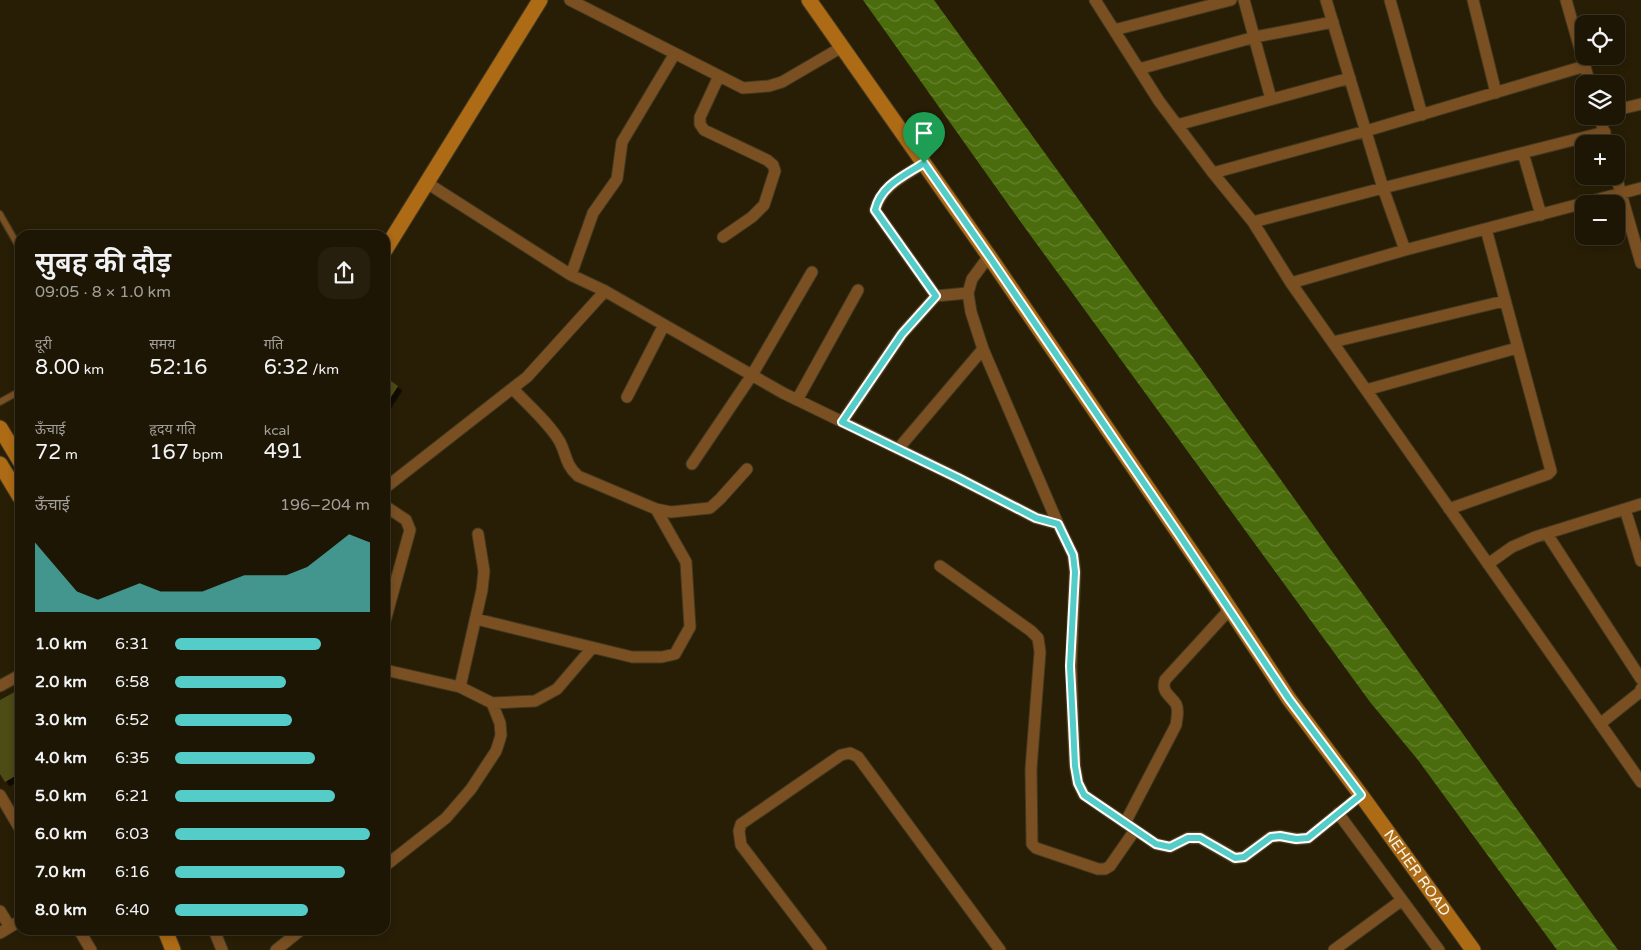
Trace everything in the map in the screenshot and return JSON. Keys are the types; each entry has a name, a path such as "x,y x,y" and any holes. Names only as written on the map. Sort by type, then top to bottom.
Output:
{"street":[{"path":"390,242 540,0"},
{"path":"570,0 743,88 770,86 782,82 842,47"},
{"name":"NEHER ROAD","path":"808,0 989,256 1230,609 1289,699 1473,950"},
{"path":"1095,0 1159,100 1253,222 1291,283 1641,782"},
{"path":"1114,30 1230,0"},
{"path":"1244,0 1271,100"},
{"path":"1326,0 1383,188 1405,250"},
{"path":"1390,0 1422,115"},
{"path":"1473,0 1496,93"},
{"path":"1566,0 1588,75"},
{"path":"1139,69 1255,37 1332,22"},
{"path":"571,275 593,213 617,179 622,142 674,54"},
{"path":"1213,172 1366,132 1585,66"},
{"path":"719,76 700,117 700,124 704,130 767,160 775,171 764,205 752,217 723,237"},
{"path":"1177,125 1350,78"},
{"path":"1625,108 1641,104"},
{"path":"1253,222 1523,153 1575,144"},
{"path":"1523,153 1541,215"},
{"path":"924,163 884,189 875,210 936,296"},
{"path":"427,183 571,275 605,291 797,400 1036,518 1058,524"},
{"path":"1618,185 1641,263"},
{"path":"1291,283 1405,250 1641,188"},
{"path":"1449,509 1548,474 1551,471 1486,229"},
{"path":"989,256 972,279 968,293 970,312 983,349 1073,555 1075,572 1070,666 1075,766 1078,783 1084,795 1156,844 1170,847 1188,838 1200,838 1235,858 1244,857 1271,837 1308,838 1361,795"},
{"path":"692,464 752,375 812,272"},
{"path":"797,400 858,290"},
{"path":"390,484 527,377 605,291"},
{"path":"842,422 902,334 936,296 968,293"},
{"path":"1333,342 1504,301"},
{"path":"627,397 664,325"},
{"path":"1366,390 1517,348"},
{"path":"898,449 983,349"},
{"path":"513,389 548,426 560,442 566,463 578,476 656,510 671,512 710,508 747,469"},
{"path":"0,428 15,453"},
{"path":"0,464 15,489"},
{"path":"1488,564 1512,547 1641,504"},
{"path":"390,509 406,520 410,530 390,604"},
{"path":"1625,509 1641,561"},
{"path":"476,619 632,657 662,657 675,654 690,627 686,562 656,510"},
{"path":"460,687 482,590 484,571 478,534"},
{"path":"1547,534 1641,679"},
{"path":"940,566 1038,638 1040,652 1031,770 1032,844 1036,848 1098,869 1105,869 1110,866 1135,830"},
{"path":"1125,822 1176,724 1178,716 1176,705 1165,691 1163,686 1165,680 1230,609"},
{"path":"390,671 460,687 492,703 535,701 557,689 592,648"},
{"path":"0,686 15,678"},
{"path":"1600,724 1640,692 1641,689"},
{"path":"390,862 446,818 471,789 496,751 500,735 500,723 492,703"},
{"path":"821,950 741,845 739,831 741,824 842,755 850,753 858,757 1000,950"},
{"path":"0,795 15,820"},
{"path":"1338,813 1439,950"},
{"path":"1334,950 1402,900"},
{"path":"0,911 10,927"},
{"path":"81,935 88,949"},
{"path":"167,935 174,950"},
{"path":"216,935 222,950"},
{"path":"276,950 295,935"}],"lane":[{"path":"0,214 15,240"},
{"path":"0,402 15,394"}],"water":[{"path":"863,0 934,0 1618,950 1557,950 1418,760 1370,702 1020,221"}],"building":[{"path":"390,380 398,386 390,398"},
{"path":"15,692 15,776 5,782 0,774 0,700"}],"route":[{"path":"924,163 1216,588 1289,699 1361,795 1308,838 1271,837 1244,857 1235,858 1208,842 1194,837 1170,847 1164,847 1156,844 1084,795 1078,783 1075,766 1070,666 1075,572 1073,555 1058,524 1036,518 842,422 902,334 936,296 875,210 884,189 924,163"}]}
